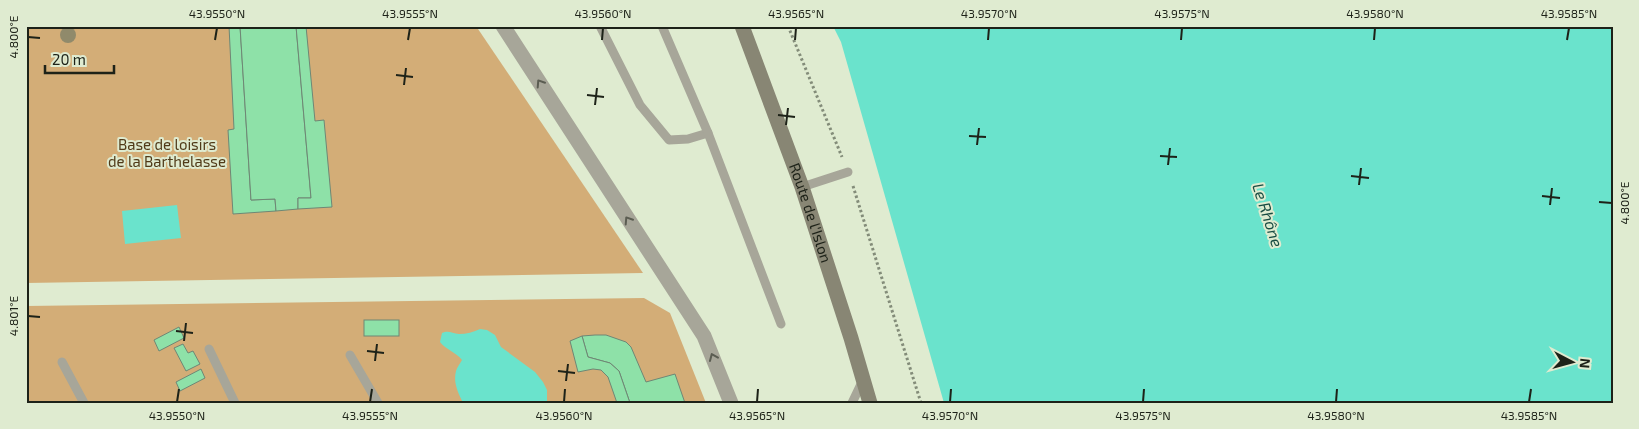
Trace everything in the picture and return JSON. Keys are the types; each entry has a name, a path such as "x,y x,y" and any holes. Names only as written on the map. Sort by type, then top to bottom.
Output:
{"street":[{"path":"503,26 704,336 732,403"},
{"name":"Route de l'Islon","path":"742,26 802,187 870,403"}],"lane":[{"path":"600,26 640,105 669,140 688,139 708,133"},
{"path":"662,26 708,133 781,324"},
{"path":"802,187 848,172"},
{"path":"209,350 235,403"},
{"path":"350,354 378,403"},
{"path":"62,362 84,403"},
{"path":"852,403 863,380"}],"path":[{"path":"788,26 848,172 921,403"}],"green space":[{"name":"Base de loisirs de la Barthelasse","path":"26,26 476,26 643,273 26,283"},
{"path":"644,298 670,313 706,403 26,403 26,306"}],"water":[{"name":"Le Rhône","path":"833,26 1613,26 1613,403 944,403 841,42"},
{"path":"177,205 181,238 125,244 122,211"},
{"path":"480,329 487,330 495,335 501,347 535,372 547,390 547,403 463,403 455,380 456,370 462,360 440,342 442,333 464,334"}],"building":[{"path":"229,26 240,26 251,200 275,199 276,211 233,214 228,130 234,129"},
{"path":"240,26 296,26 311,198 298,198 298,209 276,211 275,199 251,200"},
{"path":"296,26 306,26 315,121 324,120 332,207 298,209 298,198 311,198"},
{"path":"364,320 399,320 399,336 364,336"},
{"path":"179,327 184,338 159,351 154,340"},
{"path":"606,335 626,342 631,347 646,382 675,374 685,403 630,403 619,371 610,363 588,357 582,336"},
{"path":"582,336 588,357 610,363 619,371 630,403 617,403 608,377 601,370 593,369 578,372 570,341"},
{"path":"183,344 188,353 193,351 200,364 186,371 174,348"},
{"path":"201,369 205,378 180,391 176,382"}]}
